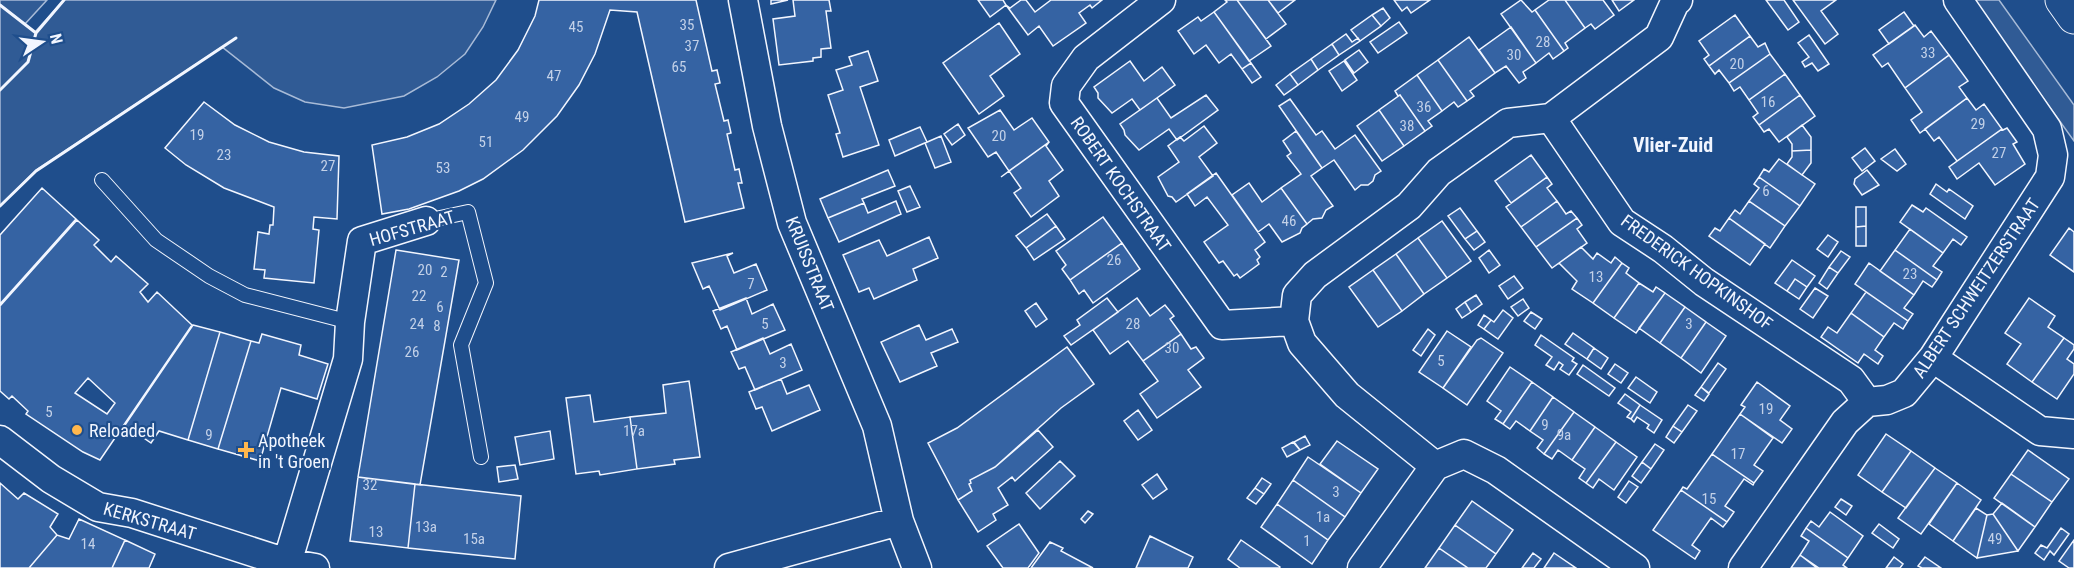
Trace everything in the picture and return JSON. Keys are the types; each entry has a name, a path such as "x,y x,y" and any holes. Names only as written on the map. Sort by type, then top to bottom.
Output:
{"street":[{"name":"KRUISSTRAAT","path":"743,0 767,126 792,223 877,426 899,520 917,568"},
{"name":"ROBERT KOCHSTRAAT","path":"1161,0 1086,58 1066,86 1064,103 1222,326 1294,321"},
{"path":"1435,466 1347,395 1302,344 1294,321 1297,295 1315,275 1409,206 1439,172 1508,123 1551,118 1659,37 1678,0"},
{"name":"ALBERT SCHWEITZERSTRAAT","path":"1867,402 1887,400 1905,393 1933,358 2050,177 2053,155 2047,129 1958,0"},
{"path":"2062,0 2074,17"},
{"name":"FREDERICK HOPKINSHOF","path":"1551,118 1622,222 1663,249 1704,282 1851,380 1867,402"},
{"name":"HOFSTRAAT","path":"282,566 348,359 350,322 362,241 426,221"},
{"path":"1933,358 2040,431 2074,434"},
{"path":"1743,568 1845,422 1867,402"},
{"name":"KERKSTRAAT","path":"0,440 51,478 98,507 132,513 282,566 315,568"},
{"path":"1362,568 1435,466 1464,454 1496,470 1635,568"},
{"path":"729,568 899,520"}],"lane":[{"path":"102,180 156,240 209,276 245,295 350,322"},
{"name":"HOFSTRAAT","path":"426,221 468,212 486,283 461,345 481,456"}],"shaded area":[{"path":"0,0 47,0 25,24 35,32 64,0 496,0 483,27 465,54 437,77 404,96 344,108 305,102 274,88 222,47 36,170 0,206"},
{"path":"1973,0 1999,0 2074,105 2074,141"}],"building":[{"path":"539,0 696,0 712,71 717,70 720,83 715,84 724,121 728,120 731,133 727,134 735,170 739,169 742,183 738,183 744,208 685,222 637,12 610,10 595,54 579,85 557,116 523,150 483,179 459,191 409,209 382,214 372,145 407,137 439,124 469,104 496,80 518,50 535,16"},
{"path":"771,0 788,0 771,4"},
{"path":"793,0 829,0 831,11 826,11 831,48 821,49 821,57 813,58 813,61 779,65 773,19 795,16"},
{"path":"978,0 1003,0 1006,5 990,17"},
{"path":"1021,0 1026,0 1035,12 1051,0 1102,0 1092,8 1090,5 1079,13 1086,23 1053,46 1039,26 1028,35 1006,5 1010,8"},
{"path":"1225,0 1237,0 1271,46 1249,61 1214,12 1227,2"},
{"path":"1237,0 1268,0 1286,24 1266,39"},
{"path":"1268,0 1295,0 1278,13"},
{"path":"1394,0 1430,0 1411,13 1407,7 1402,11"},
{"path":"1521,0 1532,12 1535,10 1564,51 1553,59 1549,53 1536,63 1501,14"},
{"path":"1549,0 1565,0 1585,28 1565,43 1568,48 1564,51 1535,10"},
{"path":"1565,0 1603,0 1614,15 1595,29 1591,24 1585,28"},
{"path":"1612,0 1634,0 1619,11"},
{"path":"1766,0 1784,0 1799,22 1788,30"},
{"path":"1793,0 1836,0 1821,11 1838,34 1825,44"},
{"path":"1383,8 1390,18 1381,26 1372,15"},
{"path":"1214,12 1251,63 1242,69 1231,54 1219,63 1206,45 1194,54 1178,31 1198,17 1201,21"},
{"path":"1904,12 1914,26 1889,44 1879,30"},
{"path":"1372,15 1381,26 1360,41 1351,30"},
{"path":"1735,15 1750,36 1709,66 1704,59 1709,55 1699,41"},
{"path":"1399,22 1407,33 1378,53 1370,42"},
{"path":"999,23 1020,54 990,76 1004,96 979,114 943,63"},
{"path":"1915,25 1924,37 1931,31 1949,55 1905,88 1888,63 1882,67 1873,55"},
{"path":"1511,27 1536,63 1523,72 1526,78 1519,83 1506,66 1495,73 1479,50"},
{"path":"1346,34 1352,42 1358,38 1360,41 1339,55 1332,44"},
{"path":"1809,35 1829,64 1818,71 1812,63 1805,67 1802,62 1809,57 1798,43"},
{"path":"1750,36 1758,47 1765,43 1770,54 1729,83 1719,70 1715,74 1709,66"},
{"path":"1469,37 1495,73 1470,91 1474,96 1467,101 1438,60"},
{"path":"1332,44 1339,55 1318,70 1311,59"},
{"path":"1359,50 1368,62 1354,73 1345,60"},
{"path":"868,51 878,81 860,87 879,145 843,157 836,134 840,133 828,95 843,90 836,70 852,65 849,57"},
{"path":"1770,54 1785,74 1749,100 1740,87 1734,91 1729,83"},
{"path":"1949,55 1968,81 1959,87 1967,98 1920,133 1911,120 1922,112 1905,88"},
{"path":"1311,59 1318,70 1298,85 1290,74"},
{"path":"1438,60 1467,101 1458,107 1454,102 1442,111 1417,75"},
{"path":"1130,61 1144,81 1162,67 1175,85 1140,110 1132,99 1112,113 1098,98 1094,87"},
{"path":"1344,61 1357,80 1342,91 1329,71"},
{"path":"1251,63 1261,77 1252,83 1242,69"},
{"path":"1290,74 1298,85 1284,95 1276,85"},
{"path":"1785,74 1800,95 1759,125 1753,117 1758,113 1749,100"},
{"path":"1417,75 1442,111 1428,121 1432,126 1425,131 1395,91"},
{"path":"1206,95 1218,110 1177,140 1169,129 1139,150 1125,135 1120,124 1157,98 1171,118"},
{"path":"1400,95 1425,131 1404,146 1379,110"},
{"path":"1800,95 1815,116 1779,142 1769,129 1764,132 1759,125"},
{"path":"1967,98 1976,110 1984,104 2002,129 1957,161 1939,137 1934,141 1925,129"},
{"path":"1290,99 1316,135 1322,131 1335,149 1355,135 1381,171 1375,175 1373,181 1355,190 1334,160 1322,168 1279,106"},
{"path":"204,102 235,125 269,142 304,152 339,156 337,219 314,217 313,229 319,230 314,283 264,278 265,270 254,269 258,232 269,234 270,225 273,225 274,207 224,188 186,165 165,148"},
{"path":"1000,110 1014,130 1032,118 1049,142 1001,177 1009,171 996,152 988,157 968,128"},
{"path":"1379,110 1404,146 1382,161 1357,126"},
{"path":"958,124 965,135 952,145 944,134"},
{"path":"1802,125 1811,137 1811,150 1792,151 1792,144 1787,137"},
{"path":"1204,126 1217,143 1199,157 1213,176 1176,202 1168,196 1158,177 1179,162 1168,146 1180,137 1184,141"},
{"path":"920,127 927,142 895,156 889,140"},
{"path":"2007,128 2017,142 2013,144 2025,164 1995,185 1979,163 1957,179 1949,167 2002,129"},
{"path":"1296,131 1322,168 1311,176 1333,206 1326,210 1322,218 1313,219 1307,224 1281,188 1301,174 1287,156 1291,153 1283,141"},
{"path":"941,136 951,162 935,168 925,143"},
{"path":"1049,142 1046,146 1063,170 1049,181 1059,196 1031,217 1014,193 1021,188 1009,171"},
{"path":"1865,148 1875,161 1862,171 1852,158"},
{"path":"1895,149 1906,164 1897,171 1881,159"},
{"path":"1811,150 1811,163 1802,175 1787,164 1792,157 1792,151"},
{"path":"1531,155 1547,177 1511,203 1495,181"},
{"path":"1779,159 1815,184 1800,206 1759,177 1764,169 1769,172"},
{"path":"888,170 895,186 862,199 864,203 828,218 820,199"},
{"path":"1867,170 1879,185 1862,195 1854,184 1855,179"},
{"path":"1216,173 1265,242 1255,250 1260,257 1257,260 1259,264 1240,278 1237,274 1234,276 1223,261 1219,263 1204,242 1228,225 1207,197 1195,206 1187,194"},
{"path":"1547,177 1552,184 1547,188 1557,201 1521,227 1506,207"},
{"path":"1759,177 1800,206 1785,226 1749,201 1759,188 1754,184"},
{"path":"1249,183 1262,202 1281,188 1307,224 1300,233 1282,242 1269,224 1258,232 1232,195"},
{"path":"1936,184 1947,192 1949,189 1973,206 1965,219 1930,194"},
{"path":"910,186 920,207 907,212 898,191"},
{"path":"42,188 76,219 0,304 0,235"},
{"path":"896,201 901,214 839,242 828,218 864,203 868,213"},
{"path":"1557,201 1566,214 1571,211 1577,218 1536,247 1521,227"},
{"path":"1749,201 1785,226 1770,248 1729,218 1735,210 1740,214"},
{"path":"1912,205 1923,212 1926,208 1967,237 1961,245 1953,239 1943,253 1900,222"},
{"path":"1856,207 1866,207 1866,226 1856,227"},
{"path":"1460,208 1477,231 1465,239 1448,216"},
{"path":"1047,214 1056,226 1026,248 1016,236"},
{"path":"1103,217 1122,243 1070,280 1062,269 1066,265 1056,251"},
{"path":"1577,218 1582,225 1577,229 1587,243 1552,268 1536,247"},
{"path":"1729,218 1765,244 1750,265 1709,236 1715,228 1720,231"},
{"path":"77,220 99,240 94,245 111,262 116,256 148,284 140,292 148,302 157,292 192,325 100,460 83,452 26,414 28,411 12,396 9,399 0,391 0,306","holes":["88,378 115,403 107,414 75,393"]},
{"path":"1442,221 1471,261 1447,278 1418,238"},
{"path":"1056,226 1065,239 1034,260 1026,248"},
{"path":"1866,226 1866,246 1856,246 1856,227"},
{"path":"2069,228 2074,232 2074,272 2050,255"},
{"path":"1910,229 1943,253 1933,266 1942,272 1937,280 1895,250"},
{"path":"1477,231 1485,242 1474,250 1465,239"},
{"path":"1828,235 1838,242 1828,257 1817,249"},
{"path":"929,237 938,258 913,269 917,280 874,299 869,288 859,292 843,255 879,240 887,256"},
{"path":"1418,238 1447,278 1424,294 1396,254"},
{"path":"1122,243 1140,269 1093,303 1084,290 1079,294 1070,280"},
{"path":"1581,247 1593,259 1597,253 1611,263 1615,257 1622,263 1593,303 1572,289 1577,281 1559,263"},
{"path":"396,250 459,260 420,485 358,477"},
{"path":"1489,250 1500,265 1489,273 1479,258"},
{"path":"1895,250 1937,280 1932,287 1923,281 1914,295 1880,271"},
{"path":"1841,251 1850,257 1838,273 1829,267"},
{"path":"733,253 727,256 734,273 756,264 767,290 720,310 709,286 703,289 692,263"},
{"path":"1396,254 1424,294 1402,311 1373,270"},
{"path":"1792,260 1815,276 1807,287 1795,279 1787,291 1775,283"},
{"path":"1622,263 1629,268 1626,273 1639,283 1614,318 1593,303"},
{"path":"1869,263 1914,295 1904,308 1913,314 1908,321 1855,284"},
{"path":"1829,267 1838,273 1827,289 1819,283"},
{"path":"1373,270 1402,311 1378,327 1349,287"},
{"path":"1514,276 1523,288 1508,299 1499,286"},
{"path":"1795,279 1807,287 1799,299 1787,291"},
{"path":"1639,283 1653,292 1656,287 1665,293 1636,333 1614,318"},
{"path":"1815,288 1828,296 1813,318 1800,309"},
{"path":"1866,292 1908,321 1903,329 1894,323 1884,337 1851,313"},
{"path":"1665,293 1685,307 1660,343 1639,328"},
{"path":"1476,295 1482,304 1471,312 1465,302"},
{"path":"746,298 752,314 773,304 785,330 737,350 727,326 721,329 713,311"},
{"path":"1107,298 1118,312 1071,345 1064,336 1080,325 1077,320"},
{"path":"1137,298 1150,316 1165,305 1174,316 1170,319 1181,334 1143,361 1128,341 1110,354 1093,330"},
{"path":"2029,298 2055,316 2048,327 2064,338 2032,382 2007,364 2021,344 2005,333"},
{"path":"1523,299 1529,308 1518,316 1511,307"},
{"path":"1465,302 1471,312 1462,318 1456,309"},
{"path":"1036,303 1047,319 1036,327 1025,311"},
{"path":"1685,307 1706,322 1681,358 1660,343"},
{"path":"1503,310 1513,318 1498,339 1484,329 1491,320 1494,322"},
{"path":"1531,312 1542,319 1535,329 1524,321"},
{"path":"1851,313 1884,337 1875,350 1883,356 1878,364 1864,354 1858,363 1821,337 1828,327 1837,333"},
{"path":"1484,315 1491,320 1484,329 1478,325"},
{"path":"1706,322 1726,336 1701,373 1681,358"},
{"path":"193,325 220,332 188,440 159,431 151,443 125,425"},
{"path":"919,325 926,340 952,329 958,342 931,353 937,366 900,382 881,342"},
{"path":"1428,329 1435,335 1421,356 1413,350"},
{"path":"1447,331 1471,347 1443,388 1419,372"},
{"path":"220,332 251,341 218,449 188,440"},
{"path":"1573,333 1594,348 1587,359 1565,344"},
{"path":"262,334 301,345 299,355 328,364 317,399 281,388 260,461 218,449 251,341 259,343"},
{"path":"1181,334 1191,349 1196,347 1204,358 1188,370 1201,387 1157,418 1140,394 1158,381 1143,361"},
{"path":"1541,335 1574,358 1572,361 1577,364 1569,375 1560,369 1563,365 1559,362 1554,370 1546,365 1552,357 1535,345"},
{"path":"763,338 770,354 791,344 802,370 755,390 745,367 739,369 731,352"},
{"path":"1481,338 1503,353 1467,405 1443,388 1477,340"},
{"path":"2064,338 2074,345 2067,359 2074,364 2074,374 2057,399 2032,382"},
{"path":"1067,347 1094,384 1061,408 995,467 970,480 972,491 958,500 928,443 957,428"},
{"path":"1594,348 1608,358 1601,369 1587,359"},
{"path":"1718,363 1726,369 1709,393 1701,387"},
{"path":"1615,364 1628,373 1621,383 1608,374"},
{"path":"1583,365 1615,388 1609,396 1577,374"},
{"path":"1510,367 1532,382 1503,424 1495,419 1501,411 1487,401"},
{"path":"1636,377 1657,392 1650,403 1628,388"},
{"path":"781,379 787,394 809,385 820,410 772,431 762,407 756,409 749,392"},
{"path":"689,381 700,457 674,460 675,464 637,469 630,417 666,413 663,385"},
{"path":"1532,382 1553,397 1530,431 1516,421 1510,429 1503,424"},
{"path":"1757,382 1790,406 1780,420 1792,429 1782,443 1740,414 1745,407 1741,405"},
{"path":"1701,387 1709,394 1704,401 1695,395"},
{"path":"1625,394 1640,405 1631,419 1627,417 1631,412 1618,403"},
{"path":"590,395 594,422 630,417 637,469 600,475 599,471 576,474 566,398"},
{"path":"1553,397 1574,412 1544,454 1537,448 1543,440 1530,431"},
{"path":"1640,405 1662,420 1654,433 1647,428 1649,425 1637,417 1634,422 1631,419"},
{"path":"1688,405 1697,411 1682,432 1673,426"},
{"path":"1138,410 1152,430 1138,440 1124,421"},
{"path":"1574,412 1595,427 1572,460 1558,450 1552,459 1544,454"},
{"path":"1740,414 1773,438 1754,465 1763,471 1754,483 1712,454"},
{"path":"1673,426 1682,432 1674,443 1666,437"},
{"path":"1595,427 1616,442 1586,483 1579,478 1585,469 1572,460"},
{"path":"1038,430 1053,447 1015,481 1012,477 998,488 1008,505 993,514 996,520 978,532 958,500 972,491 970,480 995,467"},
{"path":"550,431 554,459 520,465 515,437"},
{"path":"1886,434 1911,451 1882,492 1858,475"},
{"path":"1305,436 1310,445 1300,450 1294,442"},
{"path":"1337,441 1378,469 1361,493 1320,464"},
{"path":"1293,442 1300,450 1287,457 1282,448"},
{"path":"1616,442 1637,457 1614,490 1599,479 1593,488 1586,483"},
{"path":"1655,444 1664,450 1651,469 1642,462"},
{"path":"2028,450 2069,479 2052,502 2011,474"},
{"path":"1911,451 1935,468 1906,508 1882,492"},
{"path":"1712,454 1754,483 1753,485 1744,479 1725,506 1734,512 1727,522 1681,490 1683,487 1687,489"},
{"path":"1308,457 1361,493 1345,517 1293,480"},
{"path":"1060,461 1075,476 1040,509 1026,493"},
{"path":"1642,462 1651,469 1641,483 1632,476"},
{"path":"515,465 518,479 499,482 497,467"},
{"path":"1935,468 1957,483 1921,534 1898,518"},
{"path":"1157,474 1167,489 1153,499 1142,485"},
{"path":"2011,474 2052,502 2035,527 1994,498"},
{"path":"358,477 415,484 408,548 350,541"},
{"path":"1262,478 1271,484 1264,494 1255,488"},
{"path":"1293,480 1345,517 1328,540 1277,504"},
{"path":"1629,481 1638,487 1626,503 1618,497"},
{"path":"0,483 18,499 24,493 58,514 50,527 57,535 29,568 0,568"},
{"path":"1957,483 1981,500 1953,541 1929,524"},
{"path":"415,484 521,496 515,559 408,548"},
{"path":"1255,488 1264,494 1256,504 1247,498"},
{"path":"1681,490 1727,522 1723,527 1711,518 1692,545 1700,551 1695,559 1653,530"},
{"path":"1841,499 1852,506 1846,515 1835,507"},
{"path":"1472,501 1513,530 1496,554 1455,525"},
{"path":"2002,503 2035,527 2018,551 1993,514"},
{"path":"1277,504 1328,540 1312,564 1261,527"},
{"path":"1976,508 1987,515 1977,558 1953,541"},
{"path":"1088,511 1093,514 1085,523 1081,519"},
{"path":"1830,512 1863,536 1848,558 1806,528 1811,521 1819,527"},
{"path":"1993,514 2018,551 1977,558 1987,515"},
{"path":"79,519 125,540 112,568 29,568 57,535 69,539"},
{"path":"1019,524 1039,553 1028,568 1003,568 987,546"},
{"path":"1879,524 1899,539 1893,548 1872,533"},
{"path":"1455,525 1496,554 1486,568 1468,568 1439,548"},
{"path":"1806,528 1848,558 1843,565 1847,568 1819,568 1800,555 1809,541 1801,536"},
{"path":"2061,528 2069,534 2054,555 2050,551 2044,560 2035,553 2041,545 2047,548"},
{"path":"1150,536 1193,557 1188,568 1136,568"},
{"path":"125,540 155,554 149,568 112,568"},
{"path":"1241,540 1280,567 1240,568 1228,559"},
{"path":"2074,540 2074,568 2069,568 2059,561"},
{"path":"1050,542 1063,548 1061,551 1093,568 1031,568"},
{"path":"1439,548 1468,568 1425,568"},
{"path":"1533,553 1541,559 1534,568 1522,568"},
{"path":"1554,553 1576,568 1544,568"},
{"path":"1800,555 1817,568 1791,568"},
{"path":"1894,557 1903,564 1900,568 1886,568"},
{"path":"1925,557 1941,568 1918,566"}],"wall":[{"path":"0,5 36,33 64,0"},
{"path":"0,90 28,62 36,33"},
{"path":"0,206 36,171 236,38"}],"place":[{"name":"Reloaded","path":"77,430"},
{"name":"Apotheek in 't Groen","path":"246,450"}],"district":[{"name":"Vlier-Zuid","path":"1673,145"}]}
